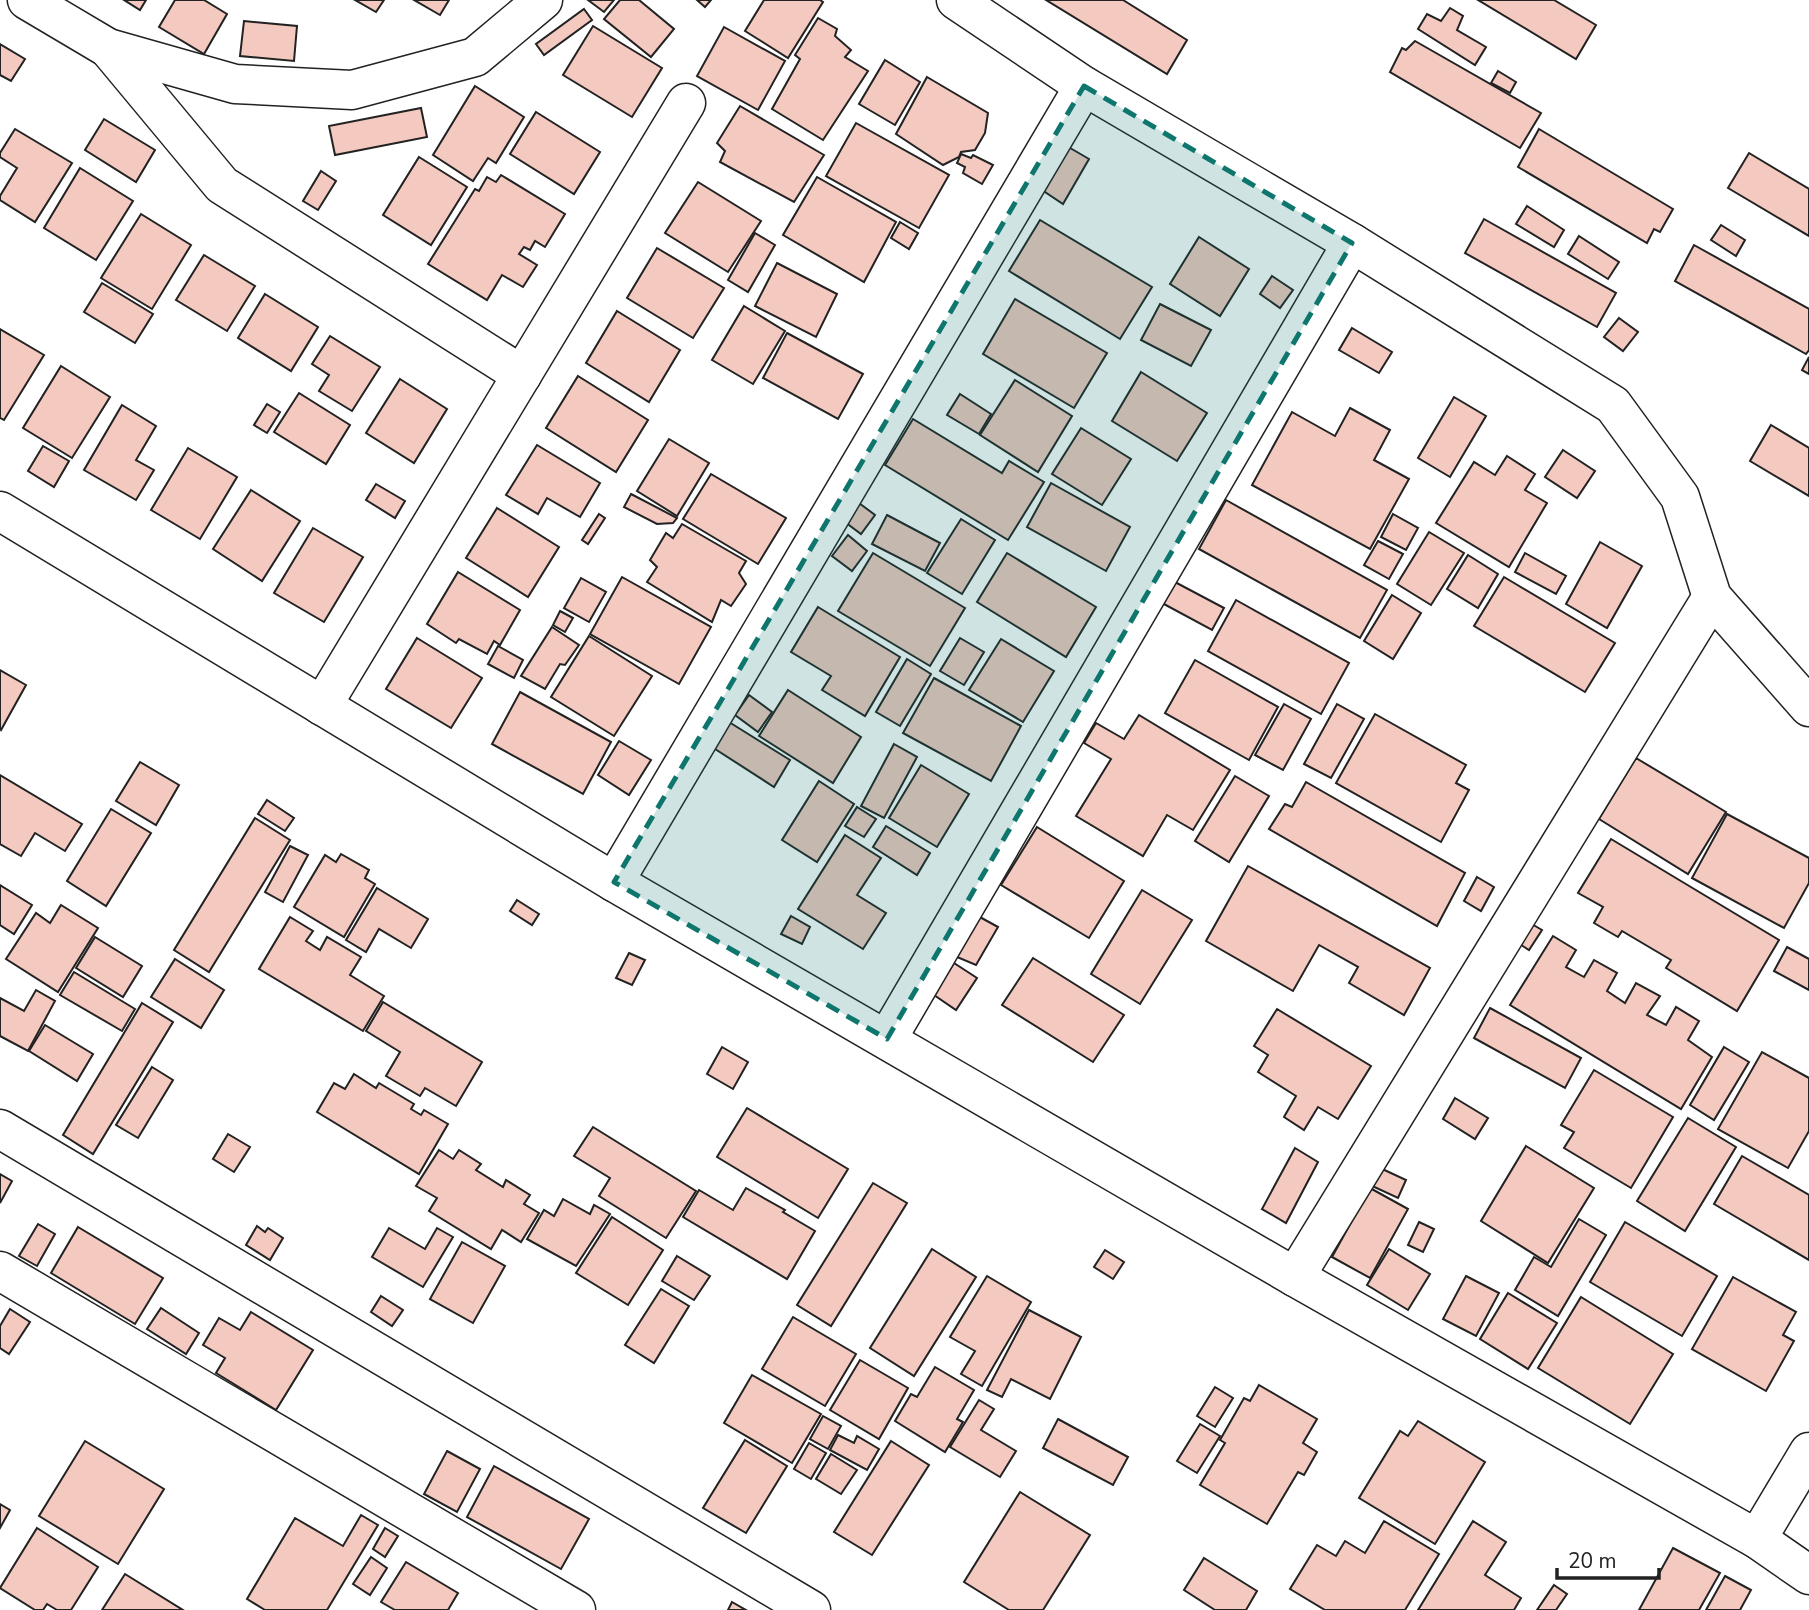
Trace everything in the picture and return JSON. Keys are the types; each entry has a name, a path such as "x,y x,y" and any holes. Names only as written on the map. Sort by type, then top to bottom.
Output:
{"street":[{"path":"27,0 108,48 235,84 352,90 475,57 543,0"},
{"path":"956,0 1084,86 1352,243 1612,405 1680,497 1712,597 1809,707"},
{"path":"108,48 222,186 522,376"},
{"path":"614,882 1084,86"},
{"path":"322,706 686,103"},
{"path":"887,1039 1352,243"},
{"path":"0,512 614,882 1296,1277 1757,1539 1809,1574"},
{"path":"1296,1277 1712,597"},
{"path":"0,1129 811,1610"},
{"path":"0,1271 576,1610"},
{"path":"1757,1539 1809,1452"}],"highlighted area":[{"path":"1084,86 1352,243 887,1039 614,882"}],"building":[{"path":"124,0 146,0 140,10"},
{"path":"175,0 204,0 227,14 204,54 159,27"},
{"path":"355,0 384,0 376,12"},
{"path":"414,0 449,0 440,15"},
{"path":"588,0 614,0 604,12"},
{"path":"620,0 639,0 674,29 651,57 604,19"},
{"path":"697,0 711,0 705,7"},
{"path":"764,0 823,2 788,58 745,31"},
{"path":"1046,0 1123,0 1187,40 1167,74"},
{"path":"1478,0 1554,0 1596,25 1576,59"},
{"path":"1450,8 1463,16 1457,30 1486,47 1475,65 1418,29 1427,14 1441,21"},
{"path":"584,9 592,20 544,55 536,44"},
{"path":"818,18 837,29 835,36 851,50 845,57 868,71 823,140 772,109 800,59 795,55"},
{"path":"244,21 297,26 294,61 240,56"},
{"path":"593,26 662,68 632,117 563,75"},
{"path":"724,27 785,61 758,110 697,76"},
{"path":"1415,41 1541,113 1520,148 1390,72 1402,48 1406,50"},
{"path":"0,44 25,59 11,81 0,75"},
{"path":"885,60 920,82 895,125 859,104"},
{"path":"1498,71 1516,82 1510,93 1491,83"},
{"path":"927,77 988,113 985,133 975,150 961,152 959,157 943,165 896,134"},
{"path":"475,86 524,117 496,163 488,158 473,181 433,155"},
{"path":"740,106 824,155 794,202 720,162 725,151 717,143"},
{"path":"421,108 427,137 335,155 329,126"},
{"path":"536,112 600,152 574,194 510,154"},
{"path":"104,119 155,150 136,182 85,150"},
{"path":"856,123 949,175 919,228 826,176"},
{"path":"15,129 72,163 35,222 0,200 17,168 0,157"},
{"path":"1539,129 1673,209 1660,232 1654,229 1647,243 1518,167"},
{"path":"1065,145 1089,159 1063,204 1039,188"},
{"path":"1749,153 1809,189 1809,236 1728,188"},
{"path":"961,154 971,158 973,155 993,165 982,184 963,173 965,167 957,163"},
{"path":"419,157 467,187 431,245 383,215"},
{"path":"80,168 133,201 96,260 44,228"},
{"path":"321,171 336,181 318,210 303,201"},
{"path":"501,175 565,214 545,247 535,241 530,250 524,247 519,254 537,265 523,287 502,275 487,300 428,264 475,189 479,191 487,177 496,182"},
{"path":"817,177 896,222 864,282 783,235"},
{"path":"698,182 761,221 728,272 665,233"},
{"path":"1527,206 1564,230 1554,247 1516,224"},
{"path":"141,214 191,245 152,309 101,278"},
{"path":"1484,219 1616,293 1597,327 1465,253"},
{"path":"1040,220 1152,287 1120,339 1009,271"},
{"path":"900,222 918,233 909,249 891,238"},
{"path":"1721,225 1745,240 1736,256 1711,240"},
{"path":"755,233 775,245 748,292 728,280"},
{"path":"1579,236 1619,262 1608,279 1568,254"},
{"path":"1199,237 1249,269 1220,316 1170,284"},
{"path":"1694,245 1809,309 1809,350 1806,354 1675,281"},
{"path":"657,248 724,288 693,338 627,298"},
{"path":"204,255 255,286 227,331 176,300"},
{"path":"777,263 837,294 816,337 755,306"},
{"path":"1272,276 1293,290 1280,308 1260,294"},
{"path":"102,283 153,314 135,343 84,312"},
{"path":"265,294 318,327 291,371 238,338"},
{"path":"1015,299 1107,353 1074,408 983,354"},
{"path":"1160,304 1211,330 1191,366 1141,340"},
{"path":"744,306 785,331 753,384 712,360"},
{"path":"617,311 680,350 649,402 586,363"},
{"path":"1619,318 1638,332 1623,351 1604,337"},
{"path":"1352,328 1392,352 1379,373 1339,350"},
{"path":"0,329 44,355 4,420 0,418"},
{"path":"787,333 863,374 838,419 763,378"},
{"path":"330,336 380,367 352,411 319,391 329,375 312,364"},
{"path":"1809,357 1809,374 1802,370"},
{"path":"61,366 110,397 72,458 23,428"},
{"path":"1141,372 1207,413 1177,461 1112,421"},
{"path":"578,376 648,420 616,472 546,428"},
{"path":"400,379 447,409 414,463 366,433"},
{"path":"1015,380 1072,416 1038,472 980,435"},
{"path":"299,393 350,425 326,464 274,432"},
{"path":"960,394 991,414 979,434 947,415"},
{"path":"1454,397 1486,416 1450,477 1418,458"},
{"path":"267,404 280,412 267,433 254,425"},
{"path":"122,405 156,426 136,460 154,470 136,500 84,470"},
{"path":"1350,408 1390,430 1374,460 1409,479 1370,549 1252,485 1292,412 1335,436"},
{"path":"913,419 1002,473 1009,461 1044,482 1008,540 885,465"},
{"path":"1771,425 1809,448 1809,496 1750,461"},
{"path":"1081,428 1131,459 1102,505 1052,474"},
{"path":"669,439 709,463 677,516 637,491"},
{"path":"537,445 600,483 580,517 547,498 538,514 506,495"},
{"path":"43,446 69,461 54,487 28,471"},
{"path":"188,448 237,477 200,539 151,510"},
{"path":"1563,450 1595,471 1577,498 1545,477"},
{"path":"1507,456 1535,474 1525,490 1547,503 1509,567 1436,523 1474,462 1495,475"},
{"path":"711,474 786,518 758,564 683,519"},
{"path":"1051,483 1130,527 1106,571 1027,527"},
{"path":"376,484 405,501 395,518 366,500"},
{"path":"251,490 300,521 262,581 213,549"},
{"path":"631,494 677,518 673,523 657,524 624,507"},
{"path":"1226,500 1387,590 1360,638 1199,549"},
{"path":"859,503 875,515 861,534 845,522"},
{"path":"497,508 559,547 528,597 466,558"},
{"path":"599,514 605,518 588,544 582,540"},
{"path":"1393,514 1418,528 1406,550 1381,537"},
{"path":"887,515 940,543 925,571 872,544"},
{"path":"961,519 995,540 962,594 927,573"},
{"path":"682,524 746,561 739,573 746,584 731,606 721,600 712,622 647,582 657,567 650,560 666,533 673,538"},
{"path":"313,528 363,557 324,622 274,593"},
{"path":"1429,532 1464,553 1431,605 1397,584"},
{"path":"848,535 867,551 852,571 832,556"},
{"path":"1378,541 1403,554 1389,579 1364,565"},
{"path":"1600,542 1642,566 1607,628 1566,604"},
{"path":"873,553 965,608 930,666 838,611"},
{"path":"1007,553 1096,607 1066,657 977,602"},
{"path":"1525,553 1566,576 1556,594 1515,572"},
{"path":"1468,555 1498,574 1478,608 1447,589"},
{"path":"458,572 520,610 500,645 494,641 487,654 459,639 456,643 427,624"},
{"path":"622,577 711,627 679,684 590,634"},
{"path":"1504,577 1615,643 1585,692 1474,626"},
{"path":"581,578 606,592 589,622 564,608"},
{"path":"1173,581 1224,608 1212,630 1162,603"},
{"path":"1392,595 1421,613 1393,659 1364,641"},
{"path":"1236,600 1349,663 1321,714 1208,651"},
{"path":"818,607 900,657 865,716 822,690 831,676 791,652"},
{"path":"560,611 573,618 565,632 553,625"},
{"path":"552,627 579,645 565,665 560,664 545,689 521,676"},
{"path":"589,636 652,676 614,736 551,697"},
{"path":"417,638 482,678 451,728 386,689"},
{"path":"960,638 984,652 964,685 940,671"},
{"path":"1001,639 1054,671 1023,722 969,690"},
{"path":"498,646 523,660 514,678 488,664"},
{"path":"907,659 931,674 900,726 876,712"},
{"path":"1195,660 1278,707 1249,760 1165,713"},
{"path":"0,670 26,685 1,730 0,729"},
{"path":"934,678 1021,726 991,781 903,733"},
{"path":"788,690 861,737 833,783 759,736"},
{"path":"520,692 611,742 583,794 492,744"},
{"path":"749,695 772,712 758,732 735,715"},
{"path":"1284,704 1311,719 1283,770 1255,755"},
{"path":"1337,704 1364,719 1331,778 1304,764"},
{"path":"1375,714 1466,765 1456,783 1469,790 1441,842 1336,783"},
{"path":"1139,715 1230,770 1193,830 1167,815 1143,856 1076,816 1111,759 1084,743 1096,723 1124,739"},
{"path":"729,722 790,760 774,787 712,747"},
{"path":"619,741 651,760 629,795 598,775"},
{"path":"894,744 917,757 884,818 861,806"},
{"path":"1636,758 1726,812 1688,874 1599,819"},
{"path":"140,762 179,785 156,825 116,801"},
{"path":"921,765 969,794 937,847 889,818"},
{"path":"0,775 82,824 65,851 35,833 21,856 0,844"},
{"path":"1235,776 1269,796 1229,862 1195,841"},
{"path":"819,781 854,804 817,862 782,840"},
{"path":"1306,782 1465,873 1437,926 1269,829 1285,804 1292,807"},
{"path":"267,800 294,818 285,831 258,814"},
{"path":"857,807 876,819 864,837 845,826"},
{"path":"111,809 151,833 106,906 67,881"},
{"path":"1727,814 1809,858 1809,883 1784,928 1692,878"},
{"path":"255,818 290,840 209,972 174,950"},
{"path":"886,826 930,853 917,875 873,847"},
{"path":"1037,827 1124,881 1089,938 1001,885"},
{"path":"845,835 881,858 857,895 886,913 863,949 798,909"},
{"path":"1611,839 1779,940 1737,1011 1666,968 1671,960 1622,931 1618,937 1594,923 1603,907 1578,893"},
{"path":"290,846 308,855 283,902 265,892"},
{"path":"341,854 369,870 365,878 375,884 344,937 294,907 325,855 336,862"},
{"path":"1248,866 1430,968 1404,1015 1349,983 1358,967 1319,945 1293,991 1206,941"},
{"path":"1477,877 1494,887 1481,911 1464,901"},
{"path":"0,885 32,905 14,934 0,925"},
{"path":"377,888 428,919 411,948 379,929 366,952 346,940"},
{"path":"1142,890 1192,920 1140,1004 1091,974"},
{"path":"517,900 539,914 532,925 510,911"},
{"path":"61,905 98,928 58,992 6,959 36,913 50,923"},
{"path":"791,916 810,927 802,944 781,934"},
{"path":"978,916 998,927 976,965 957,957"},
{"path":"290,917 313,931 306,941 320,950 327,937 361,957 350,975 384,996 363,1031 259,969"},
{"path":"1530,923 1542,930 1529,950 1518,943"},
{"path":"1553,936 1576,950 1566,967 1584,977 1594,960 1617,973 1607,991 1625,1003 1636,983 1660,996 1647,1015 1666,1025 1676,1007 1699,1021 1688,1040 1712,1057 1681,1109 1510,1005"},
{"path":"95,937 142,966 123,997 76,968"},
{"path":"1787,947 1809,959 1809,990 1774,971"},
{"path":"629,953 645,960 632,985 616,978"},
{"path":"1033,958 1124,1015 1093,1062 1002,1005"},
{"path":"175,959 224,990 201,1028 151,997"},
{"path":"954,963 977,978 956,1010 934,995"},
{"path":"74,972 135,1009 122,1031 60,995"},
{"path":"36,990 55,1001 28,1051 0,1036 0,998 24,1011"},
{"path":"383,1002 482,1062 456,1106 425,1088 420,1096 386,1076 400,1052 366,1031"},
{"path":"142,1003 173,1022 93,1154 63,1135"},
{"path":"1490,1008 1581,1058 1565,1088 1474,1038"},
{"path":"1277,1009 1371,1066 1338,1119 1318,1107 1304,1130 1284,1117 1296,1096 1258,1072 1268,1055 1254,1046"},
{"path":"45,1025 93,1054 77,1081 29,1051"},
{"path":"722,1047 748,1062 733,1089 707,1074"},
{"path":"1724,1047 1749,1062 1714,1120 1690,1105"},
{"path":"1762,1052 1809,1078 1809,1131 1788,1168 1718,1129"},
{"path":"152,1067 173,1080 138,1138 116,1125"},
{"path":"1594,1070 1673,1117 1631,1188 1564,1148 1574,1132 1561,1125"},
{"path":"354,1074 376,1088 379,1083 414,1104 411,1109 421,1115 424,1110 448,1124 419,1174 317,1112 334,1083 345,1089"},
{"path":"1455,1098 1488,1118 1475,1139 1443,1119"},
{"path":"747,1108 848,1169 818,1218 717,1157"},
{"path":"1688,1118 1736,1147 1685,1231 1637,1201"},
{"path":"593,1127 696,1191 666,1238 599,1196 610,1178 574,1156"},
{"path":"228,1134 250,1147 234,1172 213,1159"},
{"path":"1526,1146 1594,1188 1548,1263 1481,1221"},
{"path":"1295,1148 1318,1162 1286,1223 1262,1209"},
{"path":"439,1150 453,1159 459,1150 481,1164 476,1170 503,1187 506,1180 530,1195 524,1204 539,1213 521,1242 502,1230 491,1249 429,1211 437,1198 416,1186"},
{"path":"1742,1156 1809,1195 1809,1260 1714,1204"},
{"path":"1378,1167 1406,1180 1398,1198 1370,1185"},
{"path":"0,1174 12,1181 0,1203"},
{"path":"873,1183 907,1203 831,1326 797,1305"},
{"path":"746,1188 815,1231 787,1279 683,1217 699,1190 733,1210"},
{"path":"1370,1188 1408,1209 1370,1278 1332,1257"},
{"path":"563,1199 590,1214 594,1205 610,1214 576,1266 527,1239 544,1210 554,1216"},
{"path":"612,1217 663,1250 628,1305 576,1273"},
{"path":"1579,1219 1606,1235 1558,1316 1515,1290 1534,1257 1551,1267"},
{"path":"1419,1222 1434,1229 1423,1252 1408,1245"},
{"path":"1625,1222 1717,1276 1682,1336 1590,1282"},
{"path":"38,1224 55,1234 37,1266 19,1256"},
{"path":"257,1226 265,1232 268,1228 283,1238 270,1260 246,1245"},
{"path":"78,1227 163,1278 135,1324 51,1273"},
{"path":"389,1228 425,1249 437,1228 453,1237 423,1287 372,1257"},
{"path":"462,1242 505,1266 473,1323 430,1299"},
{"path":"932,1249 976,1277 914,1376 870,1348"},
{"path":"1389,1249 1430,1274 1408,1310 1367,1285"},
{"path":"1105,1250 1124,1262 1113,1279 1094,1267"},
{"path":"677,1256 710,1276 694,1300 662,1281"},
{"path":"987,1276 1031,1302 982,1386 961,1374 975,1351 950,1337"},
{"path":"1466,1276 1499,1293 1476,1336 1443,1319"},
{"path":"1733,1277 1796,1312 1783,1335 1794,1341 1766,1391 1692,1349"},
{"path":"661,1289 689,1306 654,1363 625,1345"},
{"path":"1508,1293 1557,1323 1528,1369 1480,1339"},
{"path":"381,1296 403,1310 392,1326 371,1312"},
{"path":"1581,1297 1673,1354 1630,1424 1538,1368"},
{"path":"161,1308 199,1333 186,1354 147,1329"},
{"path":"10,1309 30,1322 9,1354 0,1348 0,1326"},
{"path":"1029,1310 1081,1337 1050,1399 1011,1379 1002,1397 987,1390"},
{"path":"251,1312 313,1350 276,1410 216,1373 225,1358 203,1345 219,1318 240,1330"},
{"path":"793,1317 856,1354 825,1406 762,1369"},
{"path":"860,1360 908,1388 879,1439 830,1410"},
{"path":"935,1367 974,1390 957,1419 963,1422 945,1452 895,1421 911,1394 917,1397"},
{"path":"752,1375 821,1414 792,1463 724,1423"},
{"path":"1259,1385 1317,1419 1303,1443 1317,1452 1304,1475 1298,1472 1267,1524 1200,1485 1225,1443 1220,1440 1244,1398 1250,1401"},
{"path":"1215,1387 1233,1398 1215,1427 1197,1416"},
{"path":"979,1400 994,1409 981,1430 1016,1451 1000,1477 950,1447"},
{"path":"823,1416 841,1426 828,1449 810,1439"},
{"path":"1058,1419 1128,1457 1113,1485 1043,1448"},
{"path":"1418,1421 1485,1462 1435,1544 1359,1498 1400,1431 1408,1436"},
{"path":"1200,1424 1220,1436 1197,1473 1177,1461"},
{"path":"838,1435 854,1443 857,1436 879,1449 867,1470 830,1450"},
{"path":"745,1440 787,1466 746,1533 703,1508"},
{"path":"85,1441 164,1489 118,1564 39,1516"},
{"path":"891,1441 929,1465 872,1555 834,1532"},
{"path":"809,1443 826,1453 811,1479 794,1469"},
{"path":"447,1451 480,1469 457,1512 424,1494"},
{"path":"831,1454 857,1470 841,1494 816,1479"},
{"path":"494,1466 589,1519 561,1569 467,1517"},
{"path":"1020,1492 1090,1535 1043,1610 1009,1610 964,1582"},
{"path":"0,1504 10,1510 0,1528"},
{"path":"361,1515 378,1525 327,1610 265,1610 247,1599 295,1518 343,1546"},
{"path":"1384,1521 1439,1554 1405,1610 1325,1610 1290,1589 1317,1545 1336,1556 1345,1541 1365,1553"},
{"path":"1473,1521 1506,1542 1485,1575 1521,1598 1514,1610 1418,1610"},
{"path":"37,1528 98,1567 71,1610 57,1610 47,1604 43,1610 35,1610 0,1588"},
{"path":"385,1528 398,1536 385,1557 373,1549"},
{"path":"1673,1548 1720,1573 1699,1610 1639,1610"},
{"path":"371,1557 387,1568 370,1595 353,1584"},
{"path":"1204,1558 1257,1591 1246,1610 1215,1610 1184,1590"},
{"path":"406,1562 458,1593 448,1610 395,1610 381,1602"},
{"path":"125,1574 183,1610 102,1610"},
{"path":"1725,1576 1751,1590 1740,1610 1706,1610"},
{"path":"1554,1585 1567,1594 1556,1610 1537,1610"},
{"path":"732,1602 746,1610 728,1610"}]}
